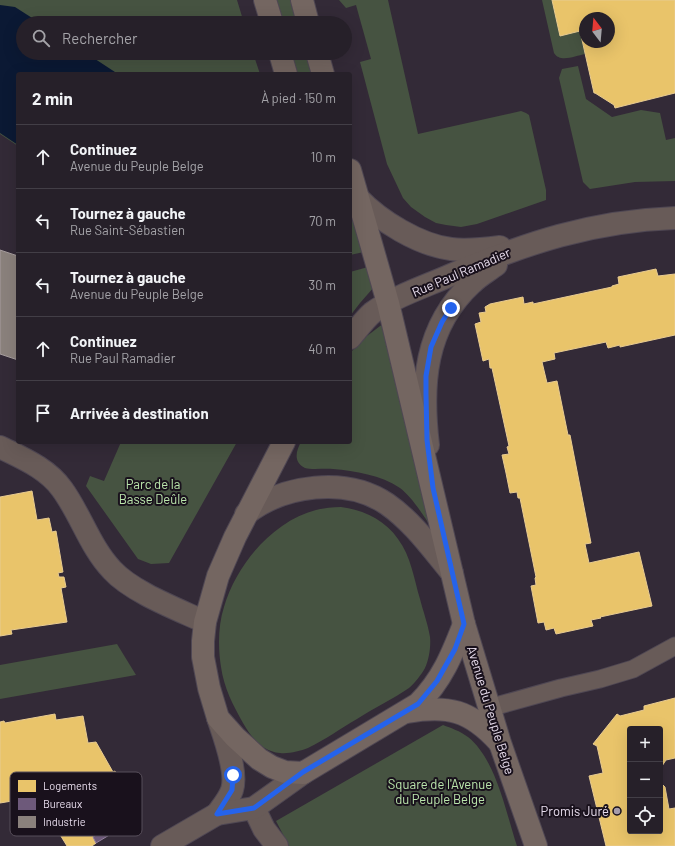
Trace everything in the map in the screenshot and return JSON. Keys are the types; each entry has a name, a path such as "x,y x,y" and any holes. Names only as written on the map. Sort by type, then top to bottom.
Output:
{"street":[{"path":"265,0 270,16"},
{"path":"302,0 306,16"},
{"path":"282,60 285,72"},
{"path":"319,60 322,72"},
{"name":"Avenue du Peuple Belge","path":"352,177 388,304 433,488 464,624 500,743 536,846"},
{"name":"Rue Paul Ramadier","path":"358,198 377,216 413,236 441,247 452,249 481,249 535,242"},
{"name":"Rue Paul Ramadier","path":"388,304 481,262 535,242 603,225 627,221 675,218"},
{"name":"Rue Paul Ramadier","path":"433,488 427,440 426,376 434,337 451,308 472,283 497,264 535,242"},
{"path":"352,336 371,314 388,304"},
{"path":"217,814 232,790 233,780 230,759 205,672 203,641 205,622 213,590 227,553 283,444"},
{"path":"0,446 31,462 46,472 62,488 101,557 112,570 125,581 149,596 205,622"},
{"name":"Avenue du Peuple Belge","path":"246,514 267,500 307,488 332,488 355,491 377,499 393,508 406,519 452,572"},
{"path":"162,846 217,814 254,808 303,772 407,712 418,704 437,681 455,649 464,624"},
{"path":"407,712 428,708 444,708 461,713 477,722 491,733 500,743"},
{"path":"218,718 259,760 286,772 303,772"},
{"path":"254,808 264,829 276,846"}],"lane":[{"path":"489,708 633,669 675,646"}],"green space":[{"path":"0,0 237,0 242,16 16,16 16,60 255,60 259,72 16,72 16,145 0,134"},
{"path":"274,0 295,0 299,16 278,16"},
{"path":"339,0 388,0 418,134 521,111 529,115 546,190 546,200 477,224 461,227 436,223 411,207 403,198 387,164 360,62 371,59 356,5 346,8"},
{"path":"542,0 552,0 560,35 579,31 579,48 584,48 585,54 560,58 554,53"},
{"path":"291,60 311,60 314,72 294,72"},
{"path":"578,66 586,99 612,117 641,110 660,113 666,140 675,138 675,181 635,182 590,189 583,182 559,78 562,69"},
{"path":"352,208 364,252 352,255"},
{"path":"368,267 374,287 352,313 352,271"},
{"path":"384,323 432,529 409,496 393,484 359,472 305,468 301,466 297,460 297,453 300,444 352,444 352,351 367,336"},
{"name":"Parc de la Basse Deûle","path":"120,444 236,444 169,563 151,564 138,559 86,486 90,476 104,481"},
{"path":"341,507 366,513 380,521 393,532 406,553 412,568 429,632 430,645 428,661 422,673 409,688 321,741 308,748 294,752 273,752 262,747 250,734 229,696 222,675 219,652 222,614 237,576 258,547 271,534 300,516 319,509"},
{"path":"117,644 136,675 0,699 0,665"},
{"name":"Square de l'Avenue du Peuple Belge","path":"443,725 459,731 468,737 478,747 486,759 499,787 517,846 289,846 276,821"}],"water":[{"path":"0,5 15,7 29,16 16,16 16,60 97,60 115,72 16,72 16,144 0,133"}],"building: Logements":[{"path":"552,0 675,0 675,93 615,108 614,105 594,93 584,48 615,48 615,12 579,12 579,31 560,36"},
{"path":"656,269 658,276 675,274 675,335 620,347 620,345 608,348 606,342 554,353 555,359 542,362 547,383 557,381 568,435 570,435 591,543 585,544 589,563 639,552 652,606 600,617 601,618 591,620 593,626 556,634 554,628 546,630 544,622 538,623 531,586 536,585 536,577 520,498 518,498 517,492 510,493 502,455 509,454 507,447 509,446 492,368 490,368 489,359 483,361 475,324 481,322 479,313 486,312 485,307 490,304 523,297 524,304 533,302 533,304 612,287 619,284 618,277"},
{"path":"32,491 37,520 49,518 52,532 56,531 63,572 58,573 59,577 64,577 66,587 61,588 67,622 11,630 12,634 0,636 0,497"},
{"path":"675,698 675,758 666,760 663,764 663,726 627,726 627,834 663,834 663,785 665,787 669,809 675,808 675,846 606,846 589,776 603,773 597,746 593,744 617,714 620,716 644,710 644,706"},
{"path":"55,714 56,720 83,716 88,743 96,742 113,772 10,772 10,801 0,803 0,722 4,721 5,723"},
{"path":"61,836 95,836 93,837 96,843 92,846 67,846"}],"building: Bureaux":[{"path":"95,836 108,836 96,843 93,837"}],"building: Industrie":[{"path":"0,250 16,255 16,359 0,354"}],"place":[{"name":"Promis Juré","path":"617,811"}],"route":[{"path":"233,775 232,790 217,814 254,808 303,772 407,712 430,692 445,670 455,649 464,624 433,488 427,440 426,417 426,376 431,347 434,337 451,308"}]}
